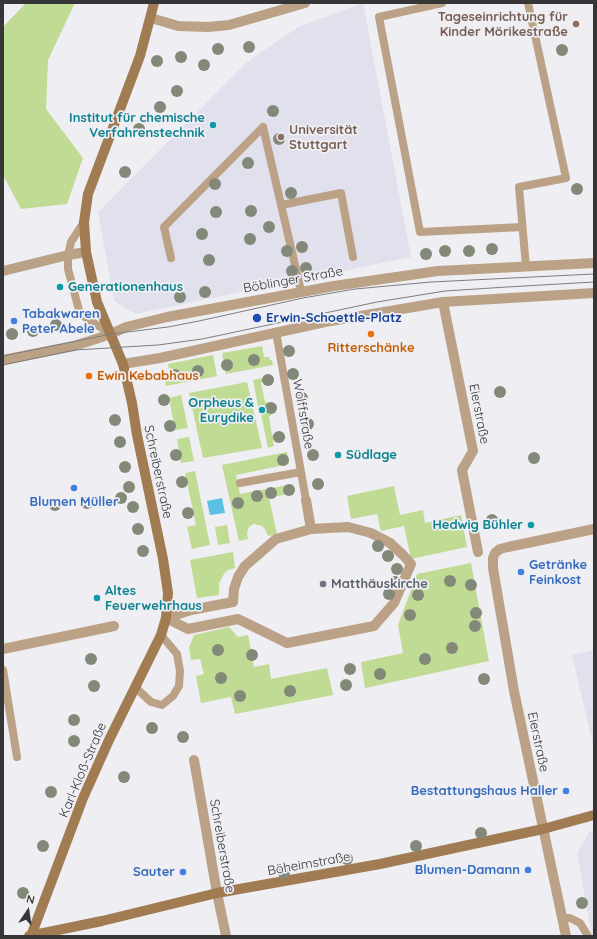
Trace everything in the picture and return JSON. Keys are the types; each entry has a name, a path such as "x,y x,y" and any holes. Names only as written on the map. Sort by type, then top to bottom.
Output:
{"main road":[{"name":"Schreiberstraße","path":"154,3 140,56 88,194 84,222 86,252 97,302 123,364 132,403 166,580 168,593 166,618"},
{"name":"Karl-Kloß-Straße","path":"31,936 83,798 108,740 161,635 166,618"},
{"name":"Böheimstraße","path":"31,936 102,921 217,893 380,864 544,829 594,815"}],"street":[{"path":"151,18 178,26 208,27 229,25 305,3"},
{"path":"3,272 68,255 86,252"},
{"name":"Böblinger Straße","path":"3,360 74,346 111,334 126,327 167,317 301,291 438,271 594,263"},
{"path":"123,364 181,354 325,322 443,302 594,293"},
{"name":"Eierstraße","path":"443,302 474,451 462,470 478,552"},
{"path":"306,500 311,529"},
{"path":"166,618 188,629 238,619 286,643 374,626 394,603 411,564 404,555 390,543 372,533 348,527 311,529 276,539 245,566 238,577 234,589 233,602 238,619"},
{"name":"Eierstraße","path":"566,936 509,660 493,568 493,558 495,553 500,549 594,529"},
{"path":"166,618 191,610 233,602"},
{"path":"3,649 114,626"},
{"name":"Schreiberstraße","path":"194,760 226,936"}],"lane":[{"path":"442,3 379,17 420,232 522,226"},
{"path":"526,267 519,186 566,178 528,3"},
{"path":"171,258 164,227 263,127 301,291"},
{"path":"281,205 341,193 353,257"},
{"path":"84,222 71,242 68,255 68,268 80,314 111,334"},
{"name":"Wolffstraße","path":"276,332 306,500"},
{"path":"240,483 301,472"},
{"path":"135,687 150,702 162,705 173,696 179,686 180,671 177,654 161,635"},
{"path":"3,670 17,757"},
{"path":"562,918 570,918 580,923 588,936"}],"shaded area":[{"name":"Universität Stuttgart","path":"363,3 411,257 135,314 114,301 98,212 247,62 298,27"},
{"path":"594,650 594,749 572,655"},
{"path":"594,831 594,936 592,936 577,853 589,832"}],"green space":[{"path":"26,3 75,3 48,60 46,109 83,158 67,204 21,209 3,175 3,27"},
{"path":"262,346 264,357 269,357 270,360 272,360 273,365 226,374 222,353"},
{"path":"213,355 217,376 166,386 164,377 170,375 168,364"},
{"path":"273,376 274,380 261,383 265,402 269,403 274,408 269,417 272,435 284,433 286,438 273,440 274,446 268,448 261,414 268,412 268,409 267,406 258,406 253,380"},
{"path":"247,382 262,448 203,458 189,393"},
{"path":"181,395 188,428 175,430 169,398"},
{"path":"189,437 194,461 181,463 177,439"},
{"path":"287,452 289,464 236,475 240,494 293,484 294,490 287,491 288,494 269,498 277,534 268,536 262,526 254,524 248,529 248,539 239,541 222,465"},
{"path":"195,471 210,545 192,549 187,527 196,525 185,473"},
{"path":"394,486 400,515 423,510 425,523 461,515 467,547 411,559 404,526 381,531 377,514 351,519 347,496"},
{"path":"227,525 230,543 218,545 215,527"},
{"path":"233,552 235,568 228,570 224,574 219,583 219,595 197,598 190,560"},
{"path":"471,563 489,661 365,688 361,662 403,653 398,625 417,574"},
{"path":"229,627 238,637 248,635 254,667 269,664 271,679 327,668 333,695 235,714 231,697 201,703 196,676 204,674 200,659 191,660 189,648 194,635"}],"water":[{"path":"222,498 225,513 210,515 207,501"}],"tram line":[{"path":"3,356 111,334 168,327 303,298 355,289 431,282 594,274"},
{"path":"3,365 75,350 158,345 202,339 377,302 445,291 594,282"}],"place":[{"name":"Tageseinrichtung für Kinder Mörikestraße","path":"576,24"},
{"name":"Institut für chemische Verfahrenstechnik","path":"213,125"},
{"name":"Universität Stuttgart","path":"281,137"},
{"name":"Generationenhaus","path":"60,287"},
{"name":"Erwin-Schoettle-Platz","path":"257,318"},
{"name":"Tabakwaren Peter Abele","path":"14,321"},
{"name":"Ritterschänke","path":"371,334"},
{"name":"Ewin Kebabhaus","path":"89,376"},
{"name":"Orpheus & Eurydike","path":"262,410"},
{"name":"Südlage","path":"338,455"},
{"name":"Blumen Müller","path":"74,488"},
{"name":"Hedwig Bühler","path":"531,525"},
{"name":"Getränke Feinkost","path":"521,572"},
{"name":"Matthäuskirche","path":"323,584"},
{"name":"Altes Feuerwehrhaus","path":"97,598"},
{"name":"Bestattungshaus Haller","path":"566,791"},
{"name":"Blumen-Damann","path":"528,870"},
{"name":"Sauter","path":"183,872"}]}
